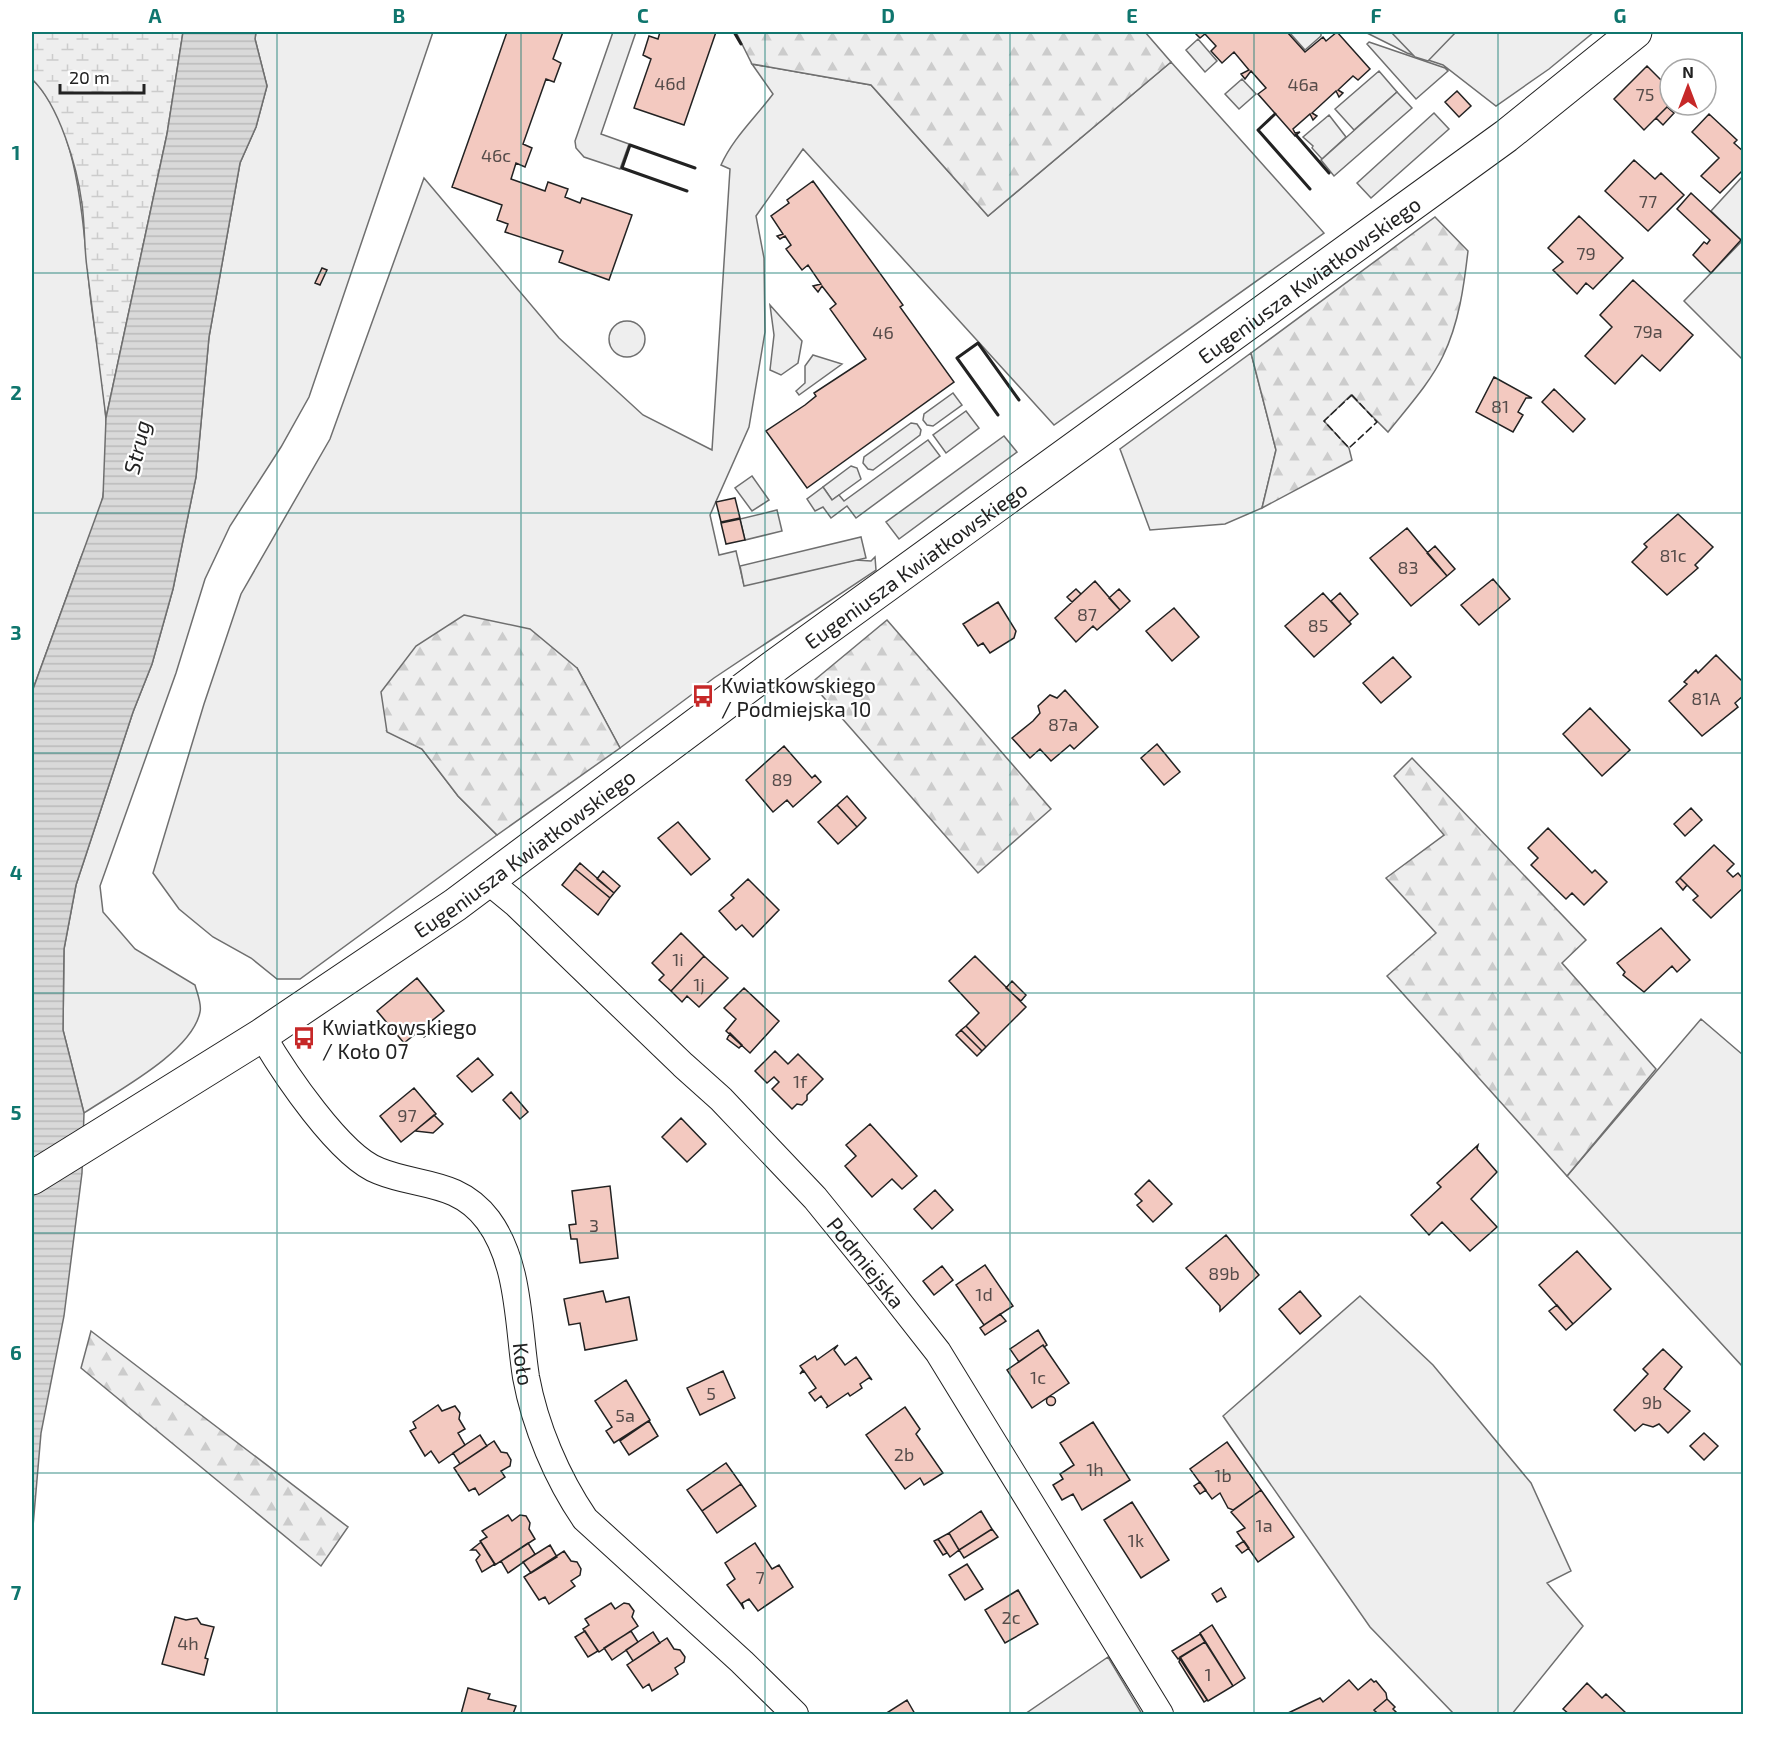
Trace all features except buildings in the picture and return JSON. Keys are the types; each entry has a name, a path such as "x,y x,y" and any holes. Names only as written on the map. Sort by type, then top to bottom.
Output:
{"street":[{"name":"Eugeniusza Kwiatkowskiego","path":"32,1178 262,1035 488,881 779,663 1506,136 1635,32"},
{"name":"Podmiejska","path":"488,881 504,893 683,1065 722,1099 815,1198 876,1273 938,1352 1160,1714"},
{"name":"Koło","path":"262,1035 333,1134 352,1154 377,1171 436,1184 465,1198 488,1219 501,1242 509,1266 527,1379 551,1457 567,1493 585,1519 742,1662 795,1714"}],"green space":[{"path":"32,32 183,32 167,134 106,418 86,260 80,189 58,120 42,90 32,79"},
{"path":"256,32 433,32 309,397 281,447 230,526 205,579 176,673 100,886 103,912 135,949 195,985 200,1002 200,1012 194,1027 183,1042 168,1056 133,1082 84,1113 63,1030 64,949 76,885 133,712 152,664 173,589 196,477 209,337 240,163 256,127 267,86 255,39"},
{"path":"736,32 1145,32 1171,62 988,216 871,85 752,64"},
{"path":"1289,32 1321,32 1321,36 1305,50"},
{"path":"1365,32 1594,32 1549,69 1496,106 1443,65 1407,53"},
{"path":"1198,39 1217,61 1205,72 1186,50"},
{"path":"1369,42 1448,71 1416,99 1367,44"},
{"path":"1171,62 1324,233 1054,425 803,149 756,216 764,258 765,332 749,427 710,515 719,555 736,551 744,585 855,560 871,561 875,557 876,570 714,678 620,748 577,668 387,731 422,749 458,796 497,835 300,979 277,979 251,958 213,937 179,909 153,873 204,704 241,594 330,439 424,178 559,338 643,415 712,450 730,169 721,165 738,137 773,94 752,64 871,85 988,216"},
{"path":"1379,71 1397,92 1354,130 1335,109"},
{"path":"32,79 49,99 71,153 82,215 104,399 107,448 103,496 99,512 32,692"},
{"path":"1242,79 1256,94 1239,109 1225,94"},
{"path":"1329,115 1346,137 1322,159 1303,137"},
{"path":"1743,176 1743,360 1684,301 1742,241 1711,211"},
{"path":"1435,217 1468,251 1457,318 1438,366 1388,432 1351,395 1324,421 1349,448 1352,460 1262,508 1276,450 1251,353"},
{"path":"770,305 802,341 798,363 781,375 770,370 774,335"},
{"path":"627,321 640,326 645,339 640,352 627,357 614,352 609,339 614,326"},
{"path":"1251,353 1276,450 1262,508 1225,524 1150,530 1120,449"},
{"path":"813,355 842,364 799,395 796,391 805,383 805,366"},
{"path":"953,393 962,405 933,426 927,425 923,420 924,414"},
{"path":"911,423 917,424 921,430 920,435 873,470 868,469 863,463 864,457"},
{"path":"851,466 857,468 861,479 832,500 823,487"},
{"path":"464,615 530,629 577,668 620,748 497,835 458,796 422,749 387,732 381,692 416,646"},
{"path":"887,620 1051,809 978,873 811,683"},
{"path":"1412,758 1586,940 1562,963 1656,1069 1567,1176 1387,976 1436,933 1386,878 1444,835 1394,776"},
{"path":"1701,1019 1743,1055 1743,1367 1567,1176"},
{"path":"1360,1296 1433,1365 1531,1483 1571,1571 1547,1583 1583,1626 1512,1714 1454,1714 1370,1627 1223,1416"},
{"path":"91,1331 348,1527 321,1566 81,1368"},
{"path":"1108,1657 1142,1714 1025,1714"}],"shaded area":[{"path":"613,32 636,32 601,134 629,144 620,169 584,157 576,148 575,141"},
{"path":"1391,32 1456,32 1428,61 1415,57"},
{"path":"1397,92 1412,108 1334,176 1321,160"},
{"path":"1434,113 1449,129 1371,198 1357,183"},
{"path":"966,411 979,428 946,453 933,435"},
{"path":"1004,436 1017,452 899,539 886,522"},
{"path":"928,440 940,456 856,518 847,506 831,518 823,507 815,511 807,499 823,487 832,500 839,495 844,501"},
{"path":"752,476 769,500 752,511 735,488"},
{"path":"777,510 782,531 745,540 740,519"},
{"path":"861,537 866,558 744,586 740,566"}],"water":[{"name":"Strug","path":"183,32 256,32 255,39 267,86 256,127 240,163 209,337 196,477 173,589 152,664 133,712 76,885 64,949 63,1030 84,1113 82,1173 64,1316 41,1433 32,1538 32,692 103,497 106,418 167,134"}],"fence":[{"path":"1352,395 1377,422 1349,448 1324,421 1352,395"}],"wall":[{"path":"734,32 741,44"},
{"path":"1275,114 1258,130 1310,189"},
{"path":"1296,135 1329,173"},
{"path":"687,191 622,168 630,145 695,168"},
{"path":"998,415 957,358 978,343 1019,400"}],"place":[{"name":"Kwiatkowskiego / Podmiejska 10","path":"703,696"},
{"name":"Kwiatkowskiego / Koło 07","path":"304,1038"}]}
